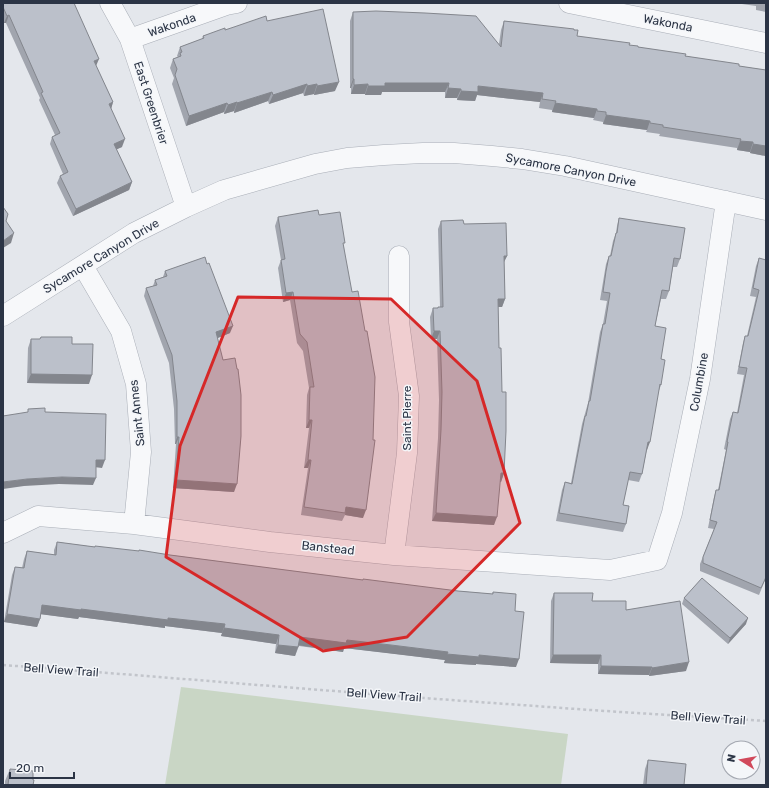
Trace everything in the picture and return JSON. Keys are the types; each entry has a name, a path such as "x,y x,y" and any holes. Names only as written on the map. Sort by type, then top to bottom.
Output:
{"street":[{"name":"East Greenbrier","path":"110,3 130,40 186,207"},
{"name":"Wakonda","path":"130,40 226,5 237,3"},
{"name":"Wakonda","path":"569,3 766,43"},
{"name":"Sycamore Canyon Drive","path":"3,316 134,233 186,207 224,190 315,164 347,158 384,154 454,153 522,159 565,166 766,210"},
{"name":"Columbine","path":"657,560 672,512 700,379 726,201"},
{"name":"Saint Pierre","path":"394,555 407,453 409,396 399,322 399,256"},
{"name":"Saint Annes","path":"83,266 121,331 136,384 141,452 134,524"},
{"name":"Banstead","path":"3,533 38,516 134,524 270,542 394,555 610,570 657,560"}],"path":[{"name":"Bell View Trail","path":"3,665 538,707 766,722"}],"highlighted area":[{"path":"238,297 391,299 477,381 520,523 407,637 323,651 166,557 180,446"}],"green space":[{"path":"181,687 568,734 561,785 165,785"}],"building":[{"path":"3,3 74,3 99,59 94,61 113,102 109,104 125,139 114,144 132,182 76,209 60,176 68,172 52,137 60,133 41,93 43,92 9,15 7,16 3,7"},
{"path":"323,9 339,82 317,86 317,84 307,86 307,84 273,95 272,92 237,103 228,105 227,103 189,116 175,75 177,69 173,59 181,56 180,53 182,52 180,47 225,28 225,30 266,16 267,21"},
{"path":"376,11 476,16 501,47 504,21 574,29 578,30 577,36 630,43 629,45 638,47 686,54 685,56 739,64 739,66 766,70 766,146 753,144 753,142 740,141 741,139 663,127 663,125 650,123 650,121 606,115 606,112 597,111 597,109 555,103 556,101 542,99 543,93 478,86 478,92 461,91 461,89 448,88 449,83 385,83 385,86 368,86 368,84 354,85 353,12"},
{"path":"3,207 8,214 6,221 14,233 3,241"},
{"path":"318,210 319,215 340,212 345,243 343,243 352,292 358,291 375,377 373,440 375,440 366,510 346,507 345,513 304,507 311,460 308,460 312,420 309,420 310,387 314,387 307,342 300,334 293,292 286,293 281,260 285,259 278,217"},
{"path":"619,218 685,228 680,259 674,258 669,291 662,290 655,326 666,328 661,359 665,360 650,442 648,442 642,474 630,472 623,505 629,506 626,524 559,513 565,482 572,484 585,416 590,401 603,324 605,324 610,293 603,292 606,271 609,256 611,256 617,233"},
{"path":"463,220 464,224 506,223 507,256 504,256 505,299 498,299 502,392 506,392 506,431 504,473 501,473 497,517 436,513 442,392 440,331 434,331 433,308 443,307 441,221"},
{"path":"205,257 207,264 209,263 233,326 216,332 223,360 235,358 238,369 241,395 241,436 237,484 176,480 179,437 177,437 177,401 172,355 146,288 157,285 155,280 167,276 165,271"},
{"path":"759,258 766,260 766,577 761,588 703,563 703,557 717,522 710,520 716,490 719,490 733,412 738,413 747,368 739,367 745,336 748,336 759,290 753,288"},
{"path":"41,337 72,337 72,344 93,344 92,375 31,374 31,339 40,339"},
{"path":"45,408 45,412 106,414 105,460 96,460 96,478 62,477 3,482 3,416 28,412 28,409"},
{"path":"57,542 95,547 139,550 363,580 458,591 516,594 515,611 524,612 519,659 479,655 479,657 447,654 448,652 391,645 347,640 346,643 300,637 298,647 278,645 279,635 224,628 225,624 168,618 168,620 42,605 40,619 7,614 15,567 24,568 27,551 56,555"},
{"path":"702,578 748,618 730,638 684,598"},
{"path":"554,593 593,593 592,601 626,601 626,610 680,601 689,662 652,668 601,666 601,655 553,655"},
{"path":"648,760 686,764 684,785 646,785"},
{"path":"10,769 33,771 33,785 8,785"}]}
